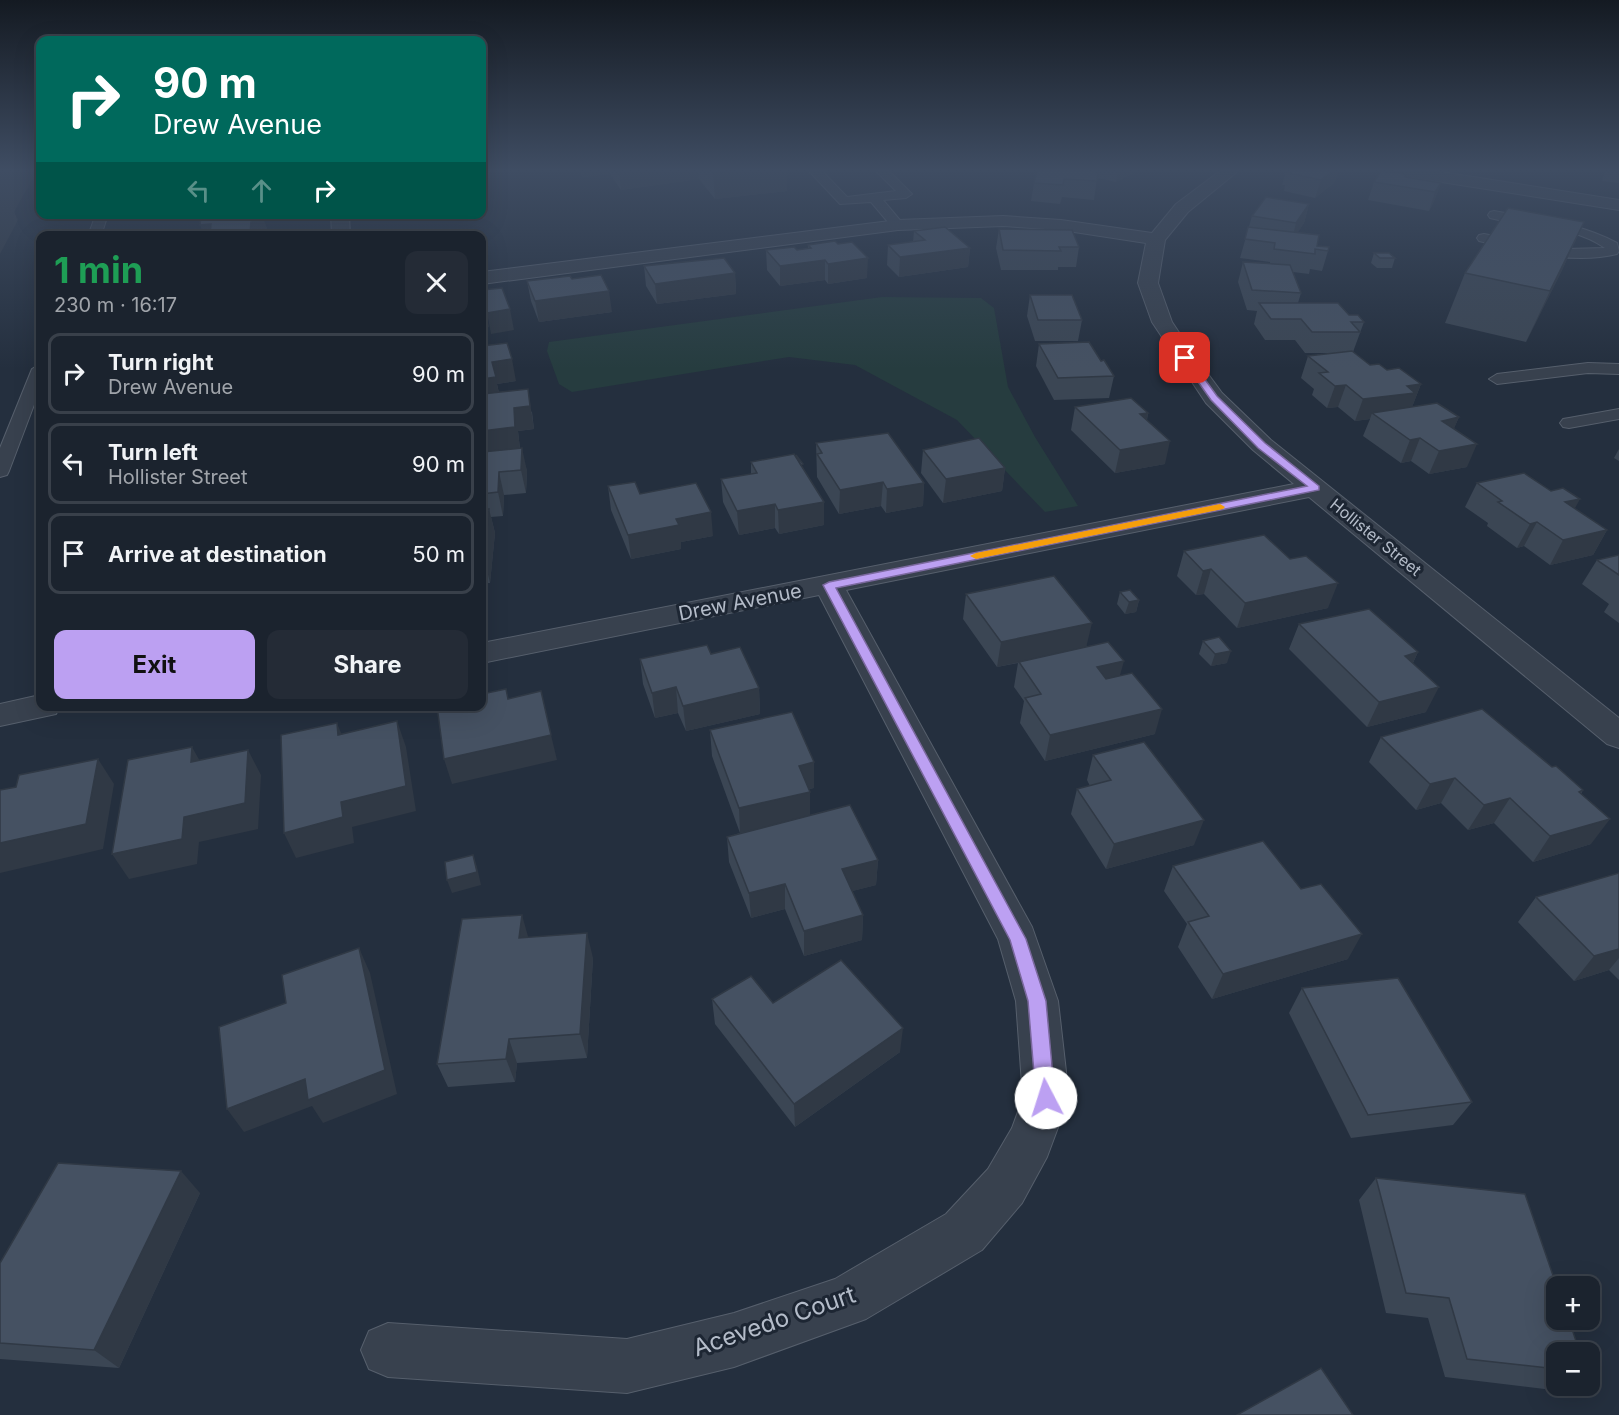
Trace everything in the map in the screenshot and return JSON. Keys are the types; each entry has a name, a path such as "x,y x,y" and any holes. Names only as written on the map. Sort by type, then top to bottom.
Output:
{"street":[{"path":"486,277 804,237"},
{"path":"1143,237 1156,239"},
{"name":"Hollister Street","path":"1156,239 1148,283 1167,331 1214,398 1262,446 1619,736"},
{"name":"Drew Avenue","path":"486,652 1315,488"},
{"name":"Acevedo Court","path":"388,1350 627,1366 734,1340 848,1301 964,1232 1005,1186 1030,1141 1046,1098 1037,1001 1018,939 829,585"},
{"path":"0,715 36,708"}],"lane":[{"path":"1484,238 1580,254 1603,254 1615,249 1599,237"},
{"path":"1497,379 1588,368 1619,369"},
{"path":"0,471 36,379"},
{"path":"1569,423 1619,414"}],"green space":[{"path":"882,297 981,298 994,308 1008,387 1035,437 1078,506 1045,512 957,420 855,365 789,357 572,392 559,384 547,351 549,342"}],"building":[{"path":"921,237 957,237 970,248 900,257 888,245 925,240"},
{"path":"1001,237 1075,237 1079,247 1059,247 1061,251 1003,250"},
{"path":"1245,237 1319,237 1317,246 1329,247 1328,251 1315,249 1315,254 1274,249 1275,243 1245,239"},
{"path":"1489,237 1577,237 1550,291 1465,273"},
{"path":"835,241 838,244 852,242 868,258 828,264 825,260 780,266 766,250 794,247 797,250 811,248 808,245"},
{"path":"1374,253 1389,253 1395,258 1380,258"},
{"path":"724,258 735,273 655,284 644,266"},
{"path":"1243,262 1290,265 1301,293 1252,290"},
{"path":"601,275 609,291 535,301 527,281 570,276 572,279"},
{"path":"502,288 510,309 487,313 486,290"},
{"path":"1030,295 1072,295 1082,320 1038,320"},
{"path":"1259,303 1338,303 1349,315 1358,315 1364,322 1351,322 1360,332 1312,332 1301,319 1271,319"},
{"path":"1089,342 1114,376 1058,378 1039,344"},
{"path":"507,343 512,359 492,362 496,377 486,378 486,346"},
{"path":"1352,351 1370,365 1379,364 1387,370 1399,368 1421,384 1407,386 1415,393 1363,399 1346,385 1335,386 1319,373 1328,372 1308,356"},
{"path":"528,389 530,406 514,408 515,427 486,431 486,394"},
{"path":"1131,398 1148,413 1140,414 1170,441 1120,450 1075,407"},
{"path":"1437,403 1459,417 1442,421 1477,444 1439,451 1420,438 1410,440 1372,413"},
{"path":"888,433 924,483 887,489 883,482 840,490 817,454 822,453 816,443"},
{"path":"979,438 1005,468 946,479 923,450"},
{"path":"522,448 521,470 499,472 498,492 486,494 486,452"},
{"path":"794,454 824,502 778,510 775,504 737,511 721,479 757,473 751,462"},
{"path":"1524,473 1551,491 1563,488 1580,499 1565,502 1607,530 1563,540 1537,522 1530,524 1498,502 1502,501 1477,483"},
{"path":"635,482 640,494 696,483 711,512 676,519 679,525 628,535 608,486"},
{"path":"486,509 489,509 486,538"},
{"path":"1264,535 1290,559 1306,556 1338,583 1245,603 1211,569 1203,571 1184,551"},
{"path":"1619,555 1619,575 1597,560"},
{"path":"1054,576 1092,623 1001,642 966,594"},
{"path":"1130,590 1139,600 1129,602 1120,592"},
{"path":"1369,609 1418,652 1405,656 1439,687 1379,702 1299,624"},
{"path":"1219,637 1231,651 1215,654 1203,641"},
{"path":"1108,642 1124,661 1097,667 1106,679 1132,673 1162,709 1050,735 1025,698 1041,694 1019,662"},
{"path":"707,645 711,654 740,647 759,688 683,706 676,687 652,693 640,659"},
{"path":"506,689 508,699 541,691 551,735 444,759 438,711 486,711 486,693"},
{"path":"1482,709 1552,767 1556,766 1583,790 1579,792 1610,819 1550,836 1510,798 1484,805 1455,778 1430,784 1381,737"},
{"path":"792,712 814,762 799,766 810,792 739,808 710,730"},
{"path":"397,721 406,786 341,802 343,817 284,833 281,735 337,723 338,735"},
{"path":"1144,742 1204,820 1114,844 1077,789 1111,780 1093,755"},
{"path":"192,747 191,762 248,750 245,803 184,817 182,839 112,854 128,760"},
{"path":"98,759 86,824 0,843 0,790 16,787 19,775"},
{"path":"850,805 878,860 842,869 863,915 804,931 785,884 749,893 727,837"},
{"path":"1263,841 1301,889 1321,884 1362,934 1223,974 1188,922 1209,916 1173,866"},
{"path":"473,855 477,872 447,880 445,862"},
{"path":"1619,873 1619,949 1594,956 1536,897"},
{"path":"522,915 519,938 587,933 580,1034 509,1039 506,1059 437,1064 462,919"},
{"path":"359,948 385,1070 308,1100 305,1079 227,1109 219,1027 286,1003 282,975"},
{"path":"841,960 903,1028 794,1104 712,999 751,976 773,1003"},
{"path":"1398,978 1472,1102 1368,1115 1302,988"},
{"path":"58,1163 181,1171 94,1350 0,1343 0,1263"},
{"path":"1376,1178 1525,1194 1553,1276 1546,1276 1546,1330 1572,1330 1576,1342 1546,1342 1546,1368 1467,1359 1449,1298 1406,1293"},
{"path":"1321,1368 1353,1415 1237,1415"}],"slow traffic":[{"path":"976,556 1220,507"}],"route":[{"path":"1046,1098 1037,1001 1018,939 829,585 1315,488 1262,446 1214,398 1185,358"}]}
